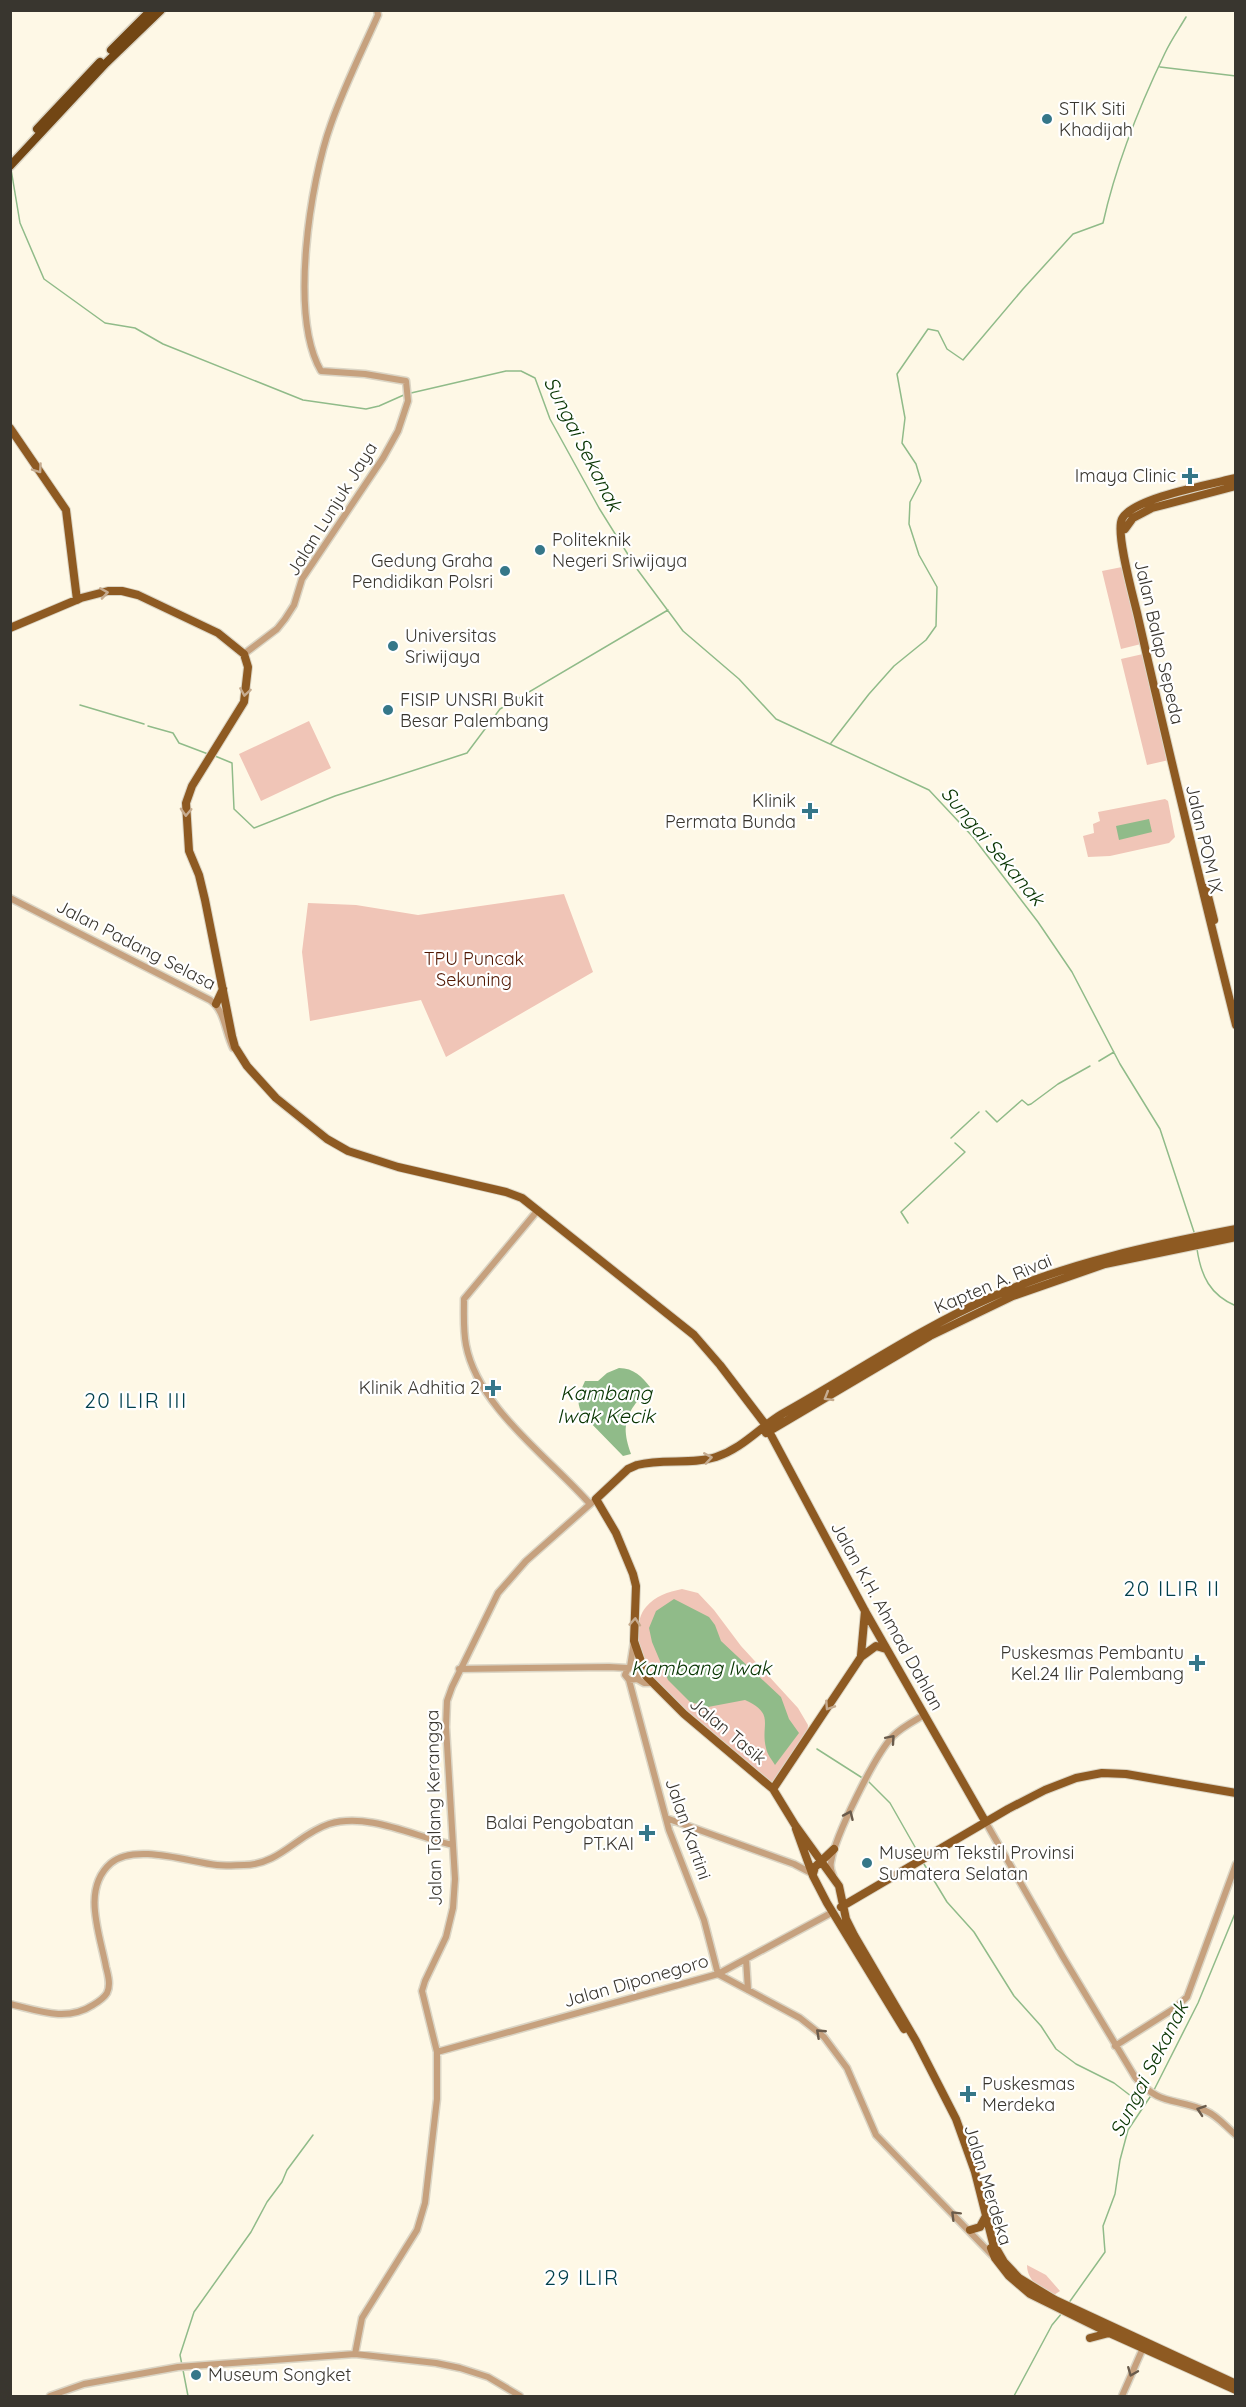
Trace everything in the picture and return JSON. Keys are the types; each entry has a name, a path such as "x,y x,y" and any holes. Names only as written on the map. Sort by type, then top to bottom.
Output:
{"highway":[{"path":"10,166 14,157 49,114 151,10"},
{"path":"14,157 161,10"}],"main road":[{"path":"10,428 66,510 77,600"},
{"path":"1122,528 1128,512 1146,502 1236,478"},
{"path":"1122,528 1133,518 1152,508 1236,486"},
{"name":"Jalan Balap Sepeda","path":"1122,528 1172,763"},
{"path":"10,628 77,600 108,591 122,591 138,595 218,633 244,654"},
{"name":"Jalan K.H. Ahmad Dahlan","path":"244,654 248,668 244,702 192,786 186,803 186,825 189,851 199,875 235,1047 247,1066 276,1098 327,1139 348,1151 398,1167 513,1193 538,1210 694,1335 720,1365 767,1428 865,1611 986,1821"},
{"name":"Jalan POM IX","path":"1172,763 1236,1005"},
{"name":"Jalan POM IX","path":"1172,763 1236,1025"},
{"path":"216,1004 223,988"},
{"name":"Kapten A. Rivai","path":"593,1502 628,1470 637,1465 658,1461 715,1457 738,1448 783,1418 930,1336 1002,1301 1105,1264 1236,1229"},
{"name":"Kapten A. Rivai","path":"1203,1239 1236,1237"},
{"name":"Jalan Tasik","path":"593,1502 616,1533 633,1574 636,1586 634,1641 642,1669 651,1683 717,1743 773,1789 795,1825"},
{"path":"861,1657 865,1611"},
{"path":"773,1789 861,1657 876,1646 888,1650"},
{"path":"833,1912 986,1821 1056,1785 1102,1773 1126,1773 1236,1793"},
{"name":"Jalan Merdeka","path":"795,1825 839,1886 846,1919 854,1935 915,2040 956,2119 975,2172 985,2220 993,2243 1004,2262 1019,2278 1056,2304"},
{"name":"Jalan Merdeka","path":"795,1825 813,1874 833,1912 934,2083 952,2121 972,2177 995,2258 1017,2285 1236,2390"},
{"path":"813,1874 820,1859 834,1849"},
{"path":"839,1886 850,1896 866,1892"},
{"path":"970,2230 977,2229 985,2220"},
{"name":"Jalan Merdeka","path":"1070,2311 1109,2333 1236,2384"},
{"path":"1090,2338 1109,2333"}],"street":[{"name":"Jalan Lunjuk Jaya","path":"244,654 277,629 291,610 302,579 364,488 394,438 408,396 406,381 364,374 321,371 310,344 305,317 307,256 314,191 321,160 331,124 357,59 378,15 377,10"},
{"name":"Jalan Padang Selasa","path":"10,898 216,1004 231,1046 247,1066"},
{"path":"538,1210 464,1299 466,1345 479,1378 495,1403 529,1444 593,1502"},
{"name":"Jalan Talang Kerangga","path":"355,2354 362,2318 406,2251 423,2214 436,2108 437,2053 422,1991 441,1951 449,1926 455,1879 446,1727 447,1701 459,1669 492,1602 509,1578 593,1502"},
{"path":"631,1675 634,1641"},
{"path":"459,1669 616,1667 644,1683 651,1683"},
{"name":"Jalan Kartini","path":"631,1675 633,1693 675,1851 704,1920 718,1974"},
{"path":"833,1876 830,1864 834,1849 866,1780 885,1746 893,1735 924,1715"},
{"path":"666,1818 794,1864 813,1874"},
{"path":"986,1821 1115,2046 1146,2090 1159,2098 1208,2112 1236,2135"},
{"path":"10,2004 46,2013 72,2015 84,2011 105,1996 109,1982 95,1914 95,1892 106,1868 114,1860 146,1853 217,1865 253,1865 272,1860 318,1829 339,1823 381,1825 453,1845"},
{"path":"669,1830 681,1823"},
{"path":"794,1864 820,1859"},
{"path":"1115,2046 1175,2008 1186,1997 1236,1864"},
{"name":"Jalan Diponegoro","path":"437,2053 718,1974 833,1912"},
{"path":"746,1959 748,1990"},
{"path":"718,1974 800,2018 824,2037 847,2068 876,2135 885,2147 970,2230 995,2258"},
{"path":"1122,2397 1146,2346"},
{"path":"50,2397 84,2384 178,2367 355,2354 436,2363 466,2369 488,2378 520,2397"}],"green space":[{"path":"1122,567 1141,644 1121,649 1102,571"},
{"path":"1143,654 1169,760 1147,765 1121,659"},
{"path":"309,721 331,768 261,801 239,754"},
{"path":"1165,799 1168,801 1175,837 1169,843 1110,856 1088,857 1083,836 1094,833 1093,824 1100,821 1098,812"},
{"name":"TPU Puncak Sekuning","path":"564,894 593,972 446,1057 421,1000 310,1021 302,952 308,903 356,905 418,915"},
{"path":"682,1589 698,1593 714,1610 741,1646 798,1708 808,1725 807,1736 773,1785 662,1691 645,1667 638,1635 641,1615 646,1607 658,1597"},
{"path":"1027,2265 1046,2275 1060,2291 1054,2295 1040,2287 1029,2276"}],"water":[{"path":"1149,819 1152,832 1119,840 1116,826"},
{"name":"Kambang Iwak Kecik","path":"619,1368 633,1371 650,1387 636,1403 628,1417 626,1433 631,1454 623,1456 583,1415 579,1402 585,1381 598,1381 607,1373"},
{"name":"Kambang Iwak","path":"674,1599 709,1617 721,1641 781,1697 789,1719 799,1733 775,1765 766,1748 764,1715 755,1705 745,1700 708,1707 690,1702 668,1680 652,1642 649,1628 656,1611"}],"waterway":[{"path":"831,743 894,666 926,640 936,626 937,587 919,555 909,524 910,502 921,481 916,464 902,443 905,418 897,374 928,329 938,331 947,349 963,360 1073,234 1103,223 1121,158 1137,115 1167,48 1186,17"},
{"path":"1160,67 1236,76"},
{"name":"Sungai Sekanak","path":"11,169 20,223 44,279 105,323 135,328 163,344 303,400 366,409 406,394"},
{"name":"Sungai Sekanak","path":"411,393 506,371 521,371 535,378 550,419 599,508 637,569 683,631 739,679 776,719 929,790 973,837 1038,922 1072,972 1120,1064 1160,1129 1195,1235"},
{"path":"215,756 232,763 234,809 254,828 335,796 467,753 500,709 668,610"},
{"path":"80,705 144,724"},
{"path":"148,726 173,733 179,743 208,754"},
{"path":"1099,1061 1114,1052"},
{"path":"986,1111 997,1122 1022,1100 1028,1105 1031,1104 1058,1084 1090,1066"},
{"path":"951,1138 979,1112"},
{"path":"908,1223 901,1212 965,1152 955,1143"},
{"name":"Sungai Sekanak","path":"1197,1249 1201,1268 1208,1284 1220,1296 1236,1306"},
{"path":"817,1749 864,1779"},
{"path":"868,1781 890,1803 919,1854"},
{"path":"924,1864 947,1902 974,1932 1014,1996 1041,2026 1056,2049 1076,2064 1114,2083 1144,2106"},
{"name":"Sungai Sekanak","path":"1154,2090 1198,2003 1236,1911"},
{"name":"Sungai Sekanak","path":"1068,2304 1105,2252 1103,2226 1115,2194 1120,2160 1128,2130 1152,2094"},
{"path":"182,2365 180,2355 194,2312 251,2232 287,2170 313,2135"},
{"name":"Sungai Sekanak","path":"1014,2396 1052,2325 1062,2313"},
{"path":"183,2370 188,2396"}],"place":[{"name":"STIK Siti Khadijah","path":"1047,119"},
{"name":"Imaya Clinic","path":"1190,476"},
{"name":"Politeknik Negeri Sriwijaya","path":"540,550"},
{"name":"Gedung Graha Pendidikan Polsri","path":"505,571"},
{"name":"Universitas Sriwijaya","path":"393,646"},
{"name":"FISIP UNSRI Bukit Besar Palembang","path":"388,710"},
{"name":"Klinik Permata Bunda","path":"810,811"},
{"name":"Klinik Adhitia 2","path":"493,1388"},
{"name":"Puskesmas Pembantu Kel.24 Ilir Palembang","path":"1197,1663"},
{"name":"Balai Pengobatan PT.KAI","path":"647,1833"},
{"name":"Museum Tekstil Provinsi Sumatera Selatan","path":"867,1863"},
{"name":"Puskesmas Merdeka","path":"968,2094"},
{"name":"Museum Songket","path":"196,2375"}],"district":[{"name":"20 ILIR III","path":"136,1401"},
{"name":"20 ILIR II","path":"1172,1589"},
{"name":"29 ILIR","path":"582,2278"}]}
